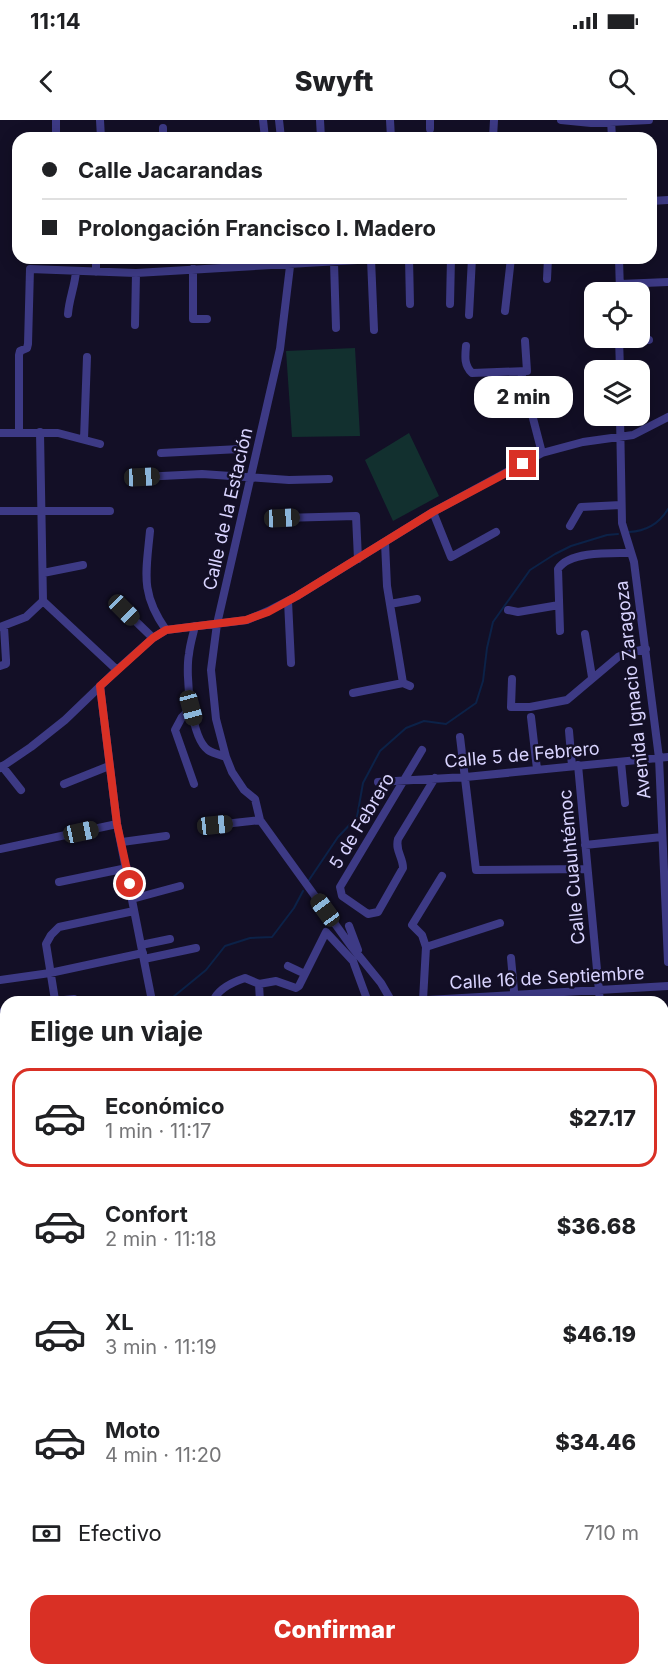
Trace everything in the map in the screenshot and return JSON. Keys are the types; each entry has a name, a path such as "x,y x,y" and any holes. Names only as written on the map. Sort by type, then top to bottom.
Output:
{"street":[{"path":"430,120 430,129"},
{"path":"561,120 648,120"},
{"path":"96,264 96,272"},
{"path":"19,432 19,355 28,344 30,269 136,273 243,264"},
{"name":"Calle de la Estación","path":"291,264 280,349 217,624 211,670 212,693 225,757 232,772 244,790 255,799 260,820 389,996"},
{"path":"334,264 336,328"},
{"path":"371,264 374,330"},
{"path":"409,264 410,304"},
{"path":"450,304 451,264"},
{"path":"469,315 472,264"},
{"path":"506,311 510,264"},
{"path":"547,279 548,264"},
{"path":"619,264 620,282"},
{"path":"194,269 193,319 207,319"},
{"path":"68,314 76,271"},
{"path":"135,325 136,273"},
{"path":"650,284 668,282"},
{"path":"466,346 466,368 472,374 521,372 527,371 525,341"},
{"path":"84,439 87,357"},
{"path":"521,372 542,453"},
{"path":"21,790 1,767 65,720 117,669 153,638 166,630 246,620 288,601 433,512 542,453 583,442 633,435 668,417"},
{"name":"Avenida Ignacio Zaragoza","path":"621,426 622,523 634,562 664,758 665,821 662,837 666,869 668,962"},
{"path":"0,666 6,664 2,627 26,617 43,601 40,432"},
{"path":"0,433 58,433 100,444"},
{"path":"160,453 240,449"},
{"path":"142,477 202,474 289,480 329,479"},
{"path":"570,526 581,507 621,505"},
{"path":"0,511 110,511"},
{"path":"433,512 451,557 496,532"},
{"path":"282,518 356,516 358,560"},
{"path":"150,531 145,580 152,607 166,630"},
{"path":"352,693 407,684 390,604 385,543"},
{"path":"560,631 558,569 561,564 581,556 630,553"},
{"path":"43,573 83,566"},
{"path":"390,604 417,599"},
{"path":"43,601 117,669"},
{"path":"288,601 291,663"},
{"path":"508,610 518,612 559,605"},
{"path":"124,610 153,638"},
{"path":"195,626 188,655 191,708 202,742 207,750 225,757"},
{"path":"585,634 592,677"},
{"path":"512,679 511,707 530,707 567,700 618,657 627,652 646,649"},
{"path":"100,686 117,824 149,996"},
{"path":"191,708 182,717 175,730 194,784"},
{"path":"531,717 537,769"},
{"name":"Calle Cuauhtémoc","path":"569,730 585,845 600,996"},
{"path":"460,736 476,870 587,869"},
{"name":"5 de Febrero","path":"422,750 340,886 342,896 368,914 378,912 403,868 403,861 396,846 398,839 435,778"},
{"name":"Calle 5 de Febrero","path":"378,782 466,777 664,758"},
{"path":"621,762 624,803"},
{"path":"64,784 109,766"},
{"path":"215,825 260,820"},
{"path":"0,849 117,824"},
{"path":"122,842 166,836"},
{"path":"585,845 662,837"},
{"path":"59,882 127,868"},
{"path":"423,996 426,947 422,935 412,925 442,876"},
{"path":"132,899 180,886"},
{"path":"54,996 46,944 51,935 59,927 134,912"},
{"path":"426,947 500,923"},
{"path":"349,926 359,953 358,972"},
{"path":"216,996 234,981 245,978 259,984 276,981 296,988 326,932 353,961 366,996"},
{"path":"141,945 170,939"},
{"path":"0,980 196,948"},
{"path":"511,958 514,996"},
{"path":"288,966 305,974"},
{"path":"259,984 260,996"},
{"name":"Calle 16 de Septiembre","path":"542,996 668,986"}],"green space":[{"path":"355,348 360,436 292,437 286,351"},
{"path":"409,433 439,496 393,521 365,460"}],"waterway":[{"path":"629,532 652,526 668,509"},
{"path":"307,883 338,837 357,817 363,783 380,751 406,728 424,721 446,724 476,703 483,681 493,622 530,570 571,546 618,534"},
{"path":"174,996 206,970 225,946 250,938 272,937 294,908 303,891"}],"route":[{"path":"130,884 117,824 100,686 153,638 166,630 246,620 268,612 433,512 523,464"}]}
